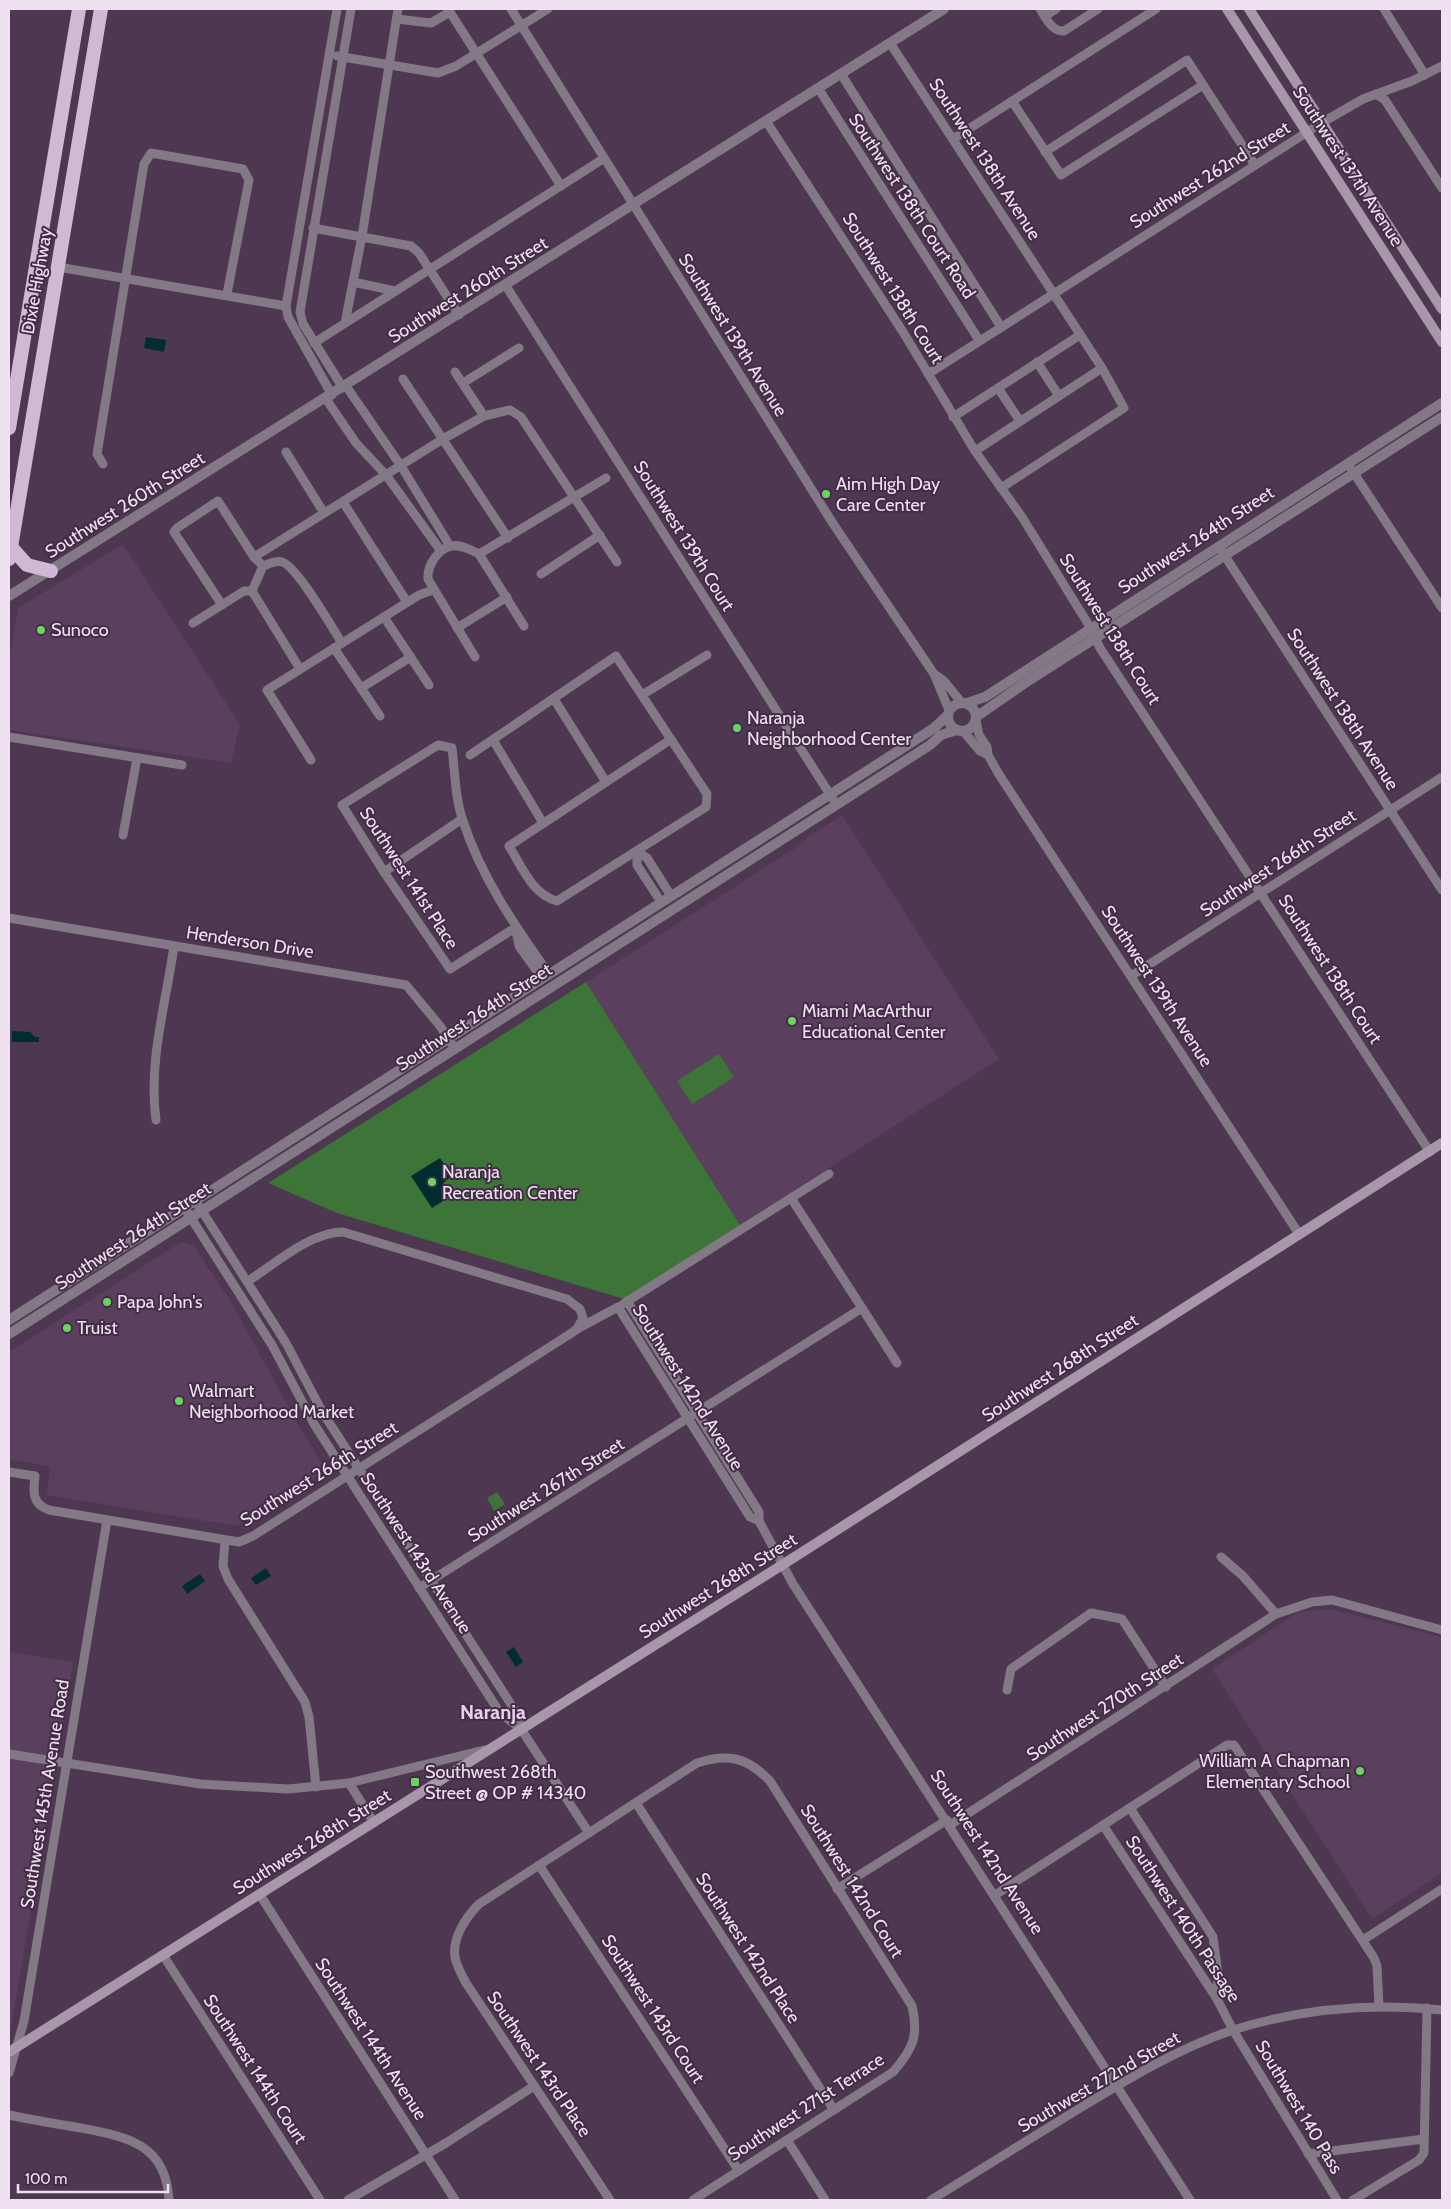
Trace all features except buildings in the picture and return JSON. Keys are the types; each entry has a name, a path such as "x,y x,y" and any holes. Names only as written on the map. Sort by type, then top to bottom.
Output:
{"highway":[{"name":"Dixie Highway","path":"9,428 79,9"},
{"name":"Dixie Highway","path":"10,553 101,9"},
{"path":"10,553 26,565 51,572"}],"main road":[{"name":"Southwest 137th Avenue","path":"1227,9 1442,342"},
{"name":"Southwest 137th Avenue","path":"1249,9 1442,309"},
{"name":"Southwest 268th Street","path":"13,2049 784,1564 1442,1143"}],"street":[{"path":"337,9 286,306 288,318 329,397 356,443 386,475 441,551"},
{"path":"351,9 313,228 300,312 302,324 400,466 450,546"},
{"path":"345,323 362,236 398,9"},
{"name":"Southwest 139th Avenue","path":"511,9 603,159 832,522 934,674 949,713"},
{"path":"330,55 438,73 456,66 548,9"},
{"name":"Southwest 260th Street","path":"9,596 51,572 944,9"},
{"path":"1056,9 1043,12 1054,30 1064,31 1098,9"},
{"path":"953,139 1156,9"},
{"path":"1384,9 1425,75"},
{"path":"397,19 431,23 449,10 562,186"},
{"name":"Southwest 138th Avenue","path":"890,43 1054,293 1102,368 1124,408 1001,488"},
{"path":"1044,152 1186,60 1255,165"},
{"name":"Southwest 262nd Street","path":"928,374 1323,122 1363,99 1425,75 1442,66"},
{"name":"Southwest 138th Court Road","path":"841,74 1001,327"},
{"path":"1012,101 1061,175 1203,85"},
{"name":"Southwest 138th Court Road","path":"818,88 979,340"},
{"path":"1376,94 1385,100 1442,188"},
{"name":"Southwest 138th Court","path":"766,121 928,374 953,417 1022,517 1090,627 1095,639 1430,1152"},
{"path":"103,464 97,454 144,164 151,154 242,169 249,180 227,294"},
{"path":"314,343 603,159"},
{"path":"313,228 411,246 419,253 459,315"},
{"path":"58,267 227,294 286,306"},
{"path":"353,282 395,291"},
{"name":"Southwest 139th Court","path":"506,286 836,804"},
{"path":"953,417 1080,335"},
{"path":"463,384 519,348"},
{"path":"1037,362 1059,396"},
{"path":"975,451 1102,368"},
{"path":"455,372 484,416"},
{"path":"403,379 508,538"},
{"path":"998,388 1020,421"},
{"name":"Southwest 264th Street","path":"965,703 985,697 1090,627 1442,403"},
{"path":"254,557 443,439 484,416 510,410 521,417 617,562"},
{"name":"Southwest 264th Street","path":"976,719 990,706 1442,417"},
{"path":"286,452 324,513"},
{"path":"1347,463 1442,608"},
{"path":"478,554 508,538 606,478"},
{"path":"222,605 174,532 177,528 218,501 254,557 263,566"},
{"path":"343,502 407,602"},
{"path":"414,513 425,506"},
{"path":"541,574 600,535"},
{"name":"Southwest 138th Avenue","path":"1218,545 1442,890"},
{"path":"475,657 433,590 428,574 433,560 441,551 450,546 460,546 478,554 524,626"},
{"path":"252,592 263,566 277,561 284,562 296,572 360,688 380,716"},
{"path":"312,760 267,690 407,602 433,590"},
{"path":"193,623 244,591 252,592"},
{"path":"252,592 300,669"},
{"path":"457,628 507,597"},
{"path":"384,616 429,685"},
{"path":"642,694 707,655"},
{"path":"470,755 616,656 707,794 706,807 557,902 545,898 537,891 509,846 670,740"},
{"path":"360,688 411,657"},
{"name":"Southwest 139th Avenue","path":"934,674 944,681 965,703"},
{"path":"554,699 606,782"},
{"path":"965,703 974,709 976,719 970,729 960,731 949,723 949,713 955,705 965,703"},
{"name":"Southwest 264th Street","path":"9,1320 934,728 949,713"},
{"name":"Southwest 139th Avenue","path":"976,719 979,735 987,747 988,755 1299,1234"},
{"name":"Southwest 139th Avenue","path":"960,731 980,751 988,755"},
{"name":"Southwest 264th Street","path":"9,1334 941,735 960,731"},
{"path":"9,737 182,765"},
{"path":"493,740 543,823"},
{"name":"Southwest 141st Place","path":"462,819 452,748 438,745 342,805 384,872 450,969 515,928"},
{"path":"123,835 136,758"},
{"name":"Southwest 266th Street","path":"1131,976 1442,777"},
{"path":"384,872 462,819 478,861 515,928 545,976"},
{"path":"637,851 647,858 671,896"},
{"path":"637,851 637,865 661,902"},
{"path":"646,880 656,873"},
{"name":"Henderson Drive","path":"9,918 406,985 455,1049"},
{"path":"156,1120 154,1066 174,946"},
{"path":"618,1307 828,1174"},
{"path":"791,1198 898,1363"},
{"name":"Southwest 143rd Avenue","path":"195,1200 286,1343 323,1413 514,1709 521,1730 589,1833"},
{"name":"Southwest 143rd Avenue","path":"184,1207 272,1345 314,1424 419,1588 500,1713 521,1730"},
{"name":"Southwest 266th Street","path":"9,1472 35,1476 35,1498 41,1507 239,1542 246,1540 577,1329 583,1318 580,1308 567,1299 354,1235 334,1232 312,1240 248,1281"},
{"name":"Southwest 142nd Avenue","path":"627,1301 759,1512 758,1520 784,1564 793,1584 1118,2085 1186,2199"},
{"name":"Southwest 142nd Avenue","path":"577,1329 618,1307 750,1517 758,1520"},
{"name":"Southwest 267th Street","path":"419,1588 862,1308"},
{"name":"Southwest 145th Avenue Road","path":"9,2073 13,2049 24,2021 107,1520"},
{"path":"225,1541 223,1566 228,1580 305,1702 309,1717 316,1787"},
{"path":"1221,1557 1243,1576 1276,1614"},
{"name":"Southwest 270th Street","path":"837,1889 948,1823 1166,1687 1276,1614 1312,1602 1332,1600 1442,1630"},
{"path":"1007,1690 1011,1669 1091,1613 1122,1619 1166,1687"},
{"path":"996,1895 1227,1745 1234,1745 1363,1940 1377,1966 1379,2006"},
{"path":"9,1754 224,1787 288,1789 349,1783 490,1749"},
{"name":"Southwest 142nd Court","path":"636,1803 698,1763 713,1758 731,1757 747,1762 770,1781 912,2006 916,2025"},
{"path":"349,1783 374,1823"},
{"path":"539,1865 636,1803"},
{"name":"Southwest 142nd Place","path":"636,1803 834,2110"},
{"path":"1130,1808 1213,1936 1218,1974 1217,1999"},
{"name":"Southwest 140th Passage","path":"1104,1825 1217,1999 1233,2030"},
{"name":"Southwest 143rd Place","path":"539,1865 479,1904 470,1913 456,1940 455,1957 466,1983 610,2200"},
{"name":"Southwest 143rd Court","path":"539,1865 739,2171"},
{"path":"1363,1940 1442,1889"},
{"name":"Southwest 144th Avenue","path":"260,1894 455,2200"},
{"name":"Southwest 144th Court","path":"163,1955 320,2200"},
{"name":"Southwest 272nd Street","path":"931,2200 1118,2085 1173,2054 1233,2030 1324,2011 1379,2006 1442,2010"},
{"path":"1353,2200 1420,2160 1424,2153 1427,2008"},
{"name":"Southwest 271st Terrace","path":"694,2200 892,2072 906,2057 913,2044 916,2025"},
{"name":"Southwest 140 Pass","path":"1233,2030 1337,2200"},
{"path":"348,2200 426,2154 534,2086"},
{"path":"9,2115 115,2134 136,2142 152,2154 162,2168 168,2184 169,2200"},
{"path":"1308,2154 1424,2139"},
{"path":"787,2140 825,2200"}],"shaded area":[{"path":"146,337 166,340 164,352 144,348"},
{"path":"123,544 240,725 231,763 9,730 9,661 18,608"},
{"name":"Miami MacArthur Educational Center","path":"842,815 999,1059 740,1225 586,982 800,845 808,837"},
{"path":"12,1031 30,1032 35,1037 39,1037 39,1042 12,1042"},
{"path":"440,1158 452,1176 443,1183 451,1196 432,1208 411,1176"},
{"path":"181,1242 194,1246 233,1305 300,1428 327,1471 236,1526 47,1495 50,1467 9,1459 9,1352"},
{"path":"266,1568 271,1576 256,1585 251,1578"},
{"path":"200,1574 205,1581 187,1594 182,1586"},
{"name":"William A Chapman Elementary School","path":"1330,1609 1442,1637 1442,1873 1372,1919 1212,1669 1298,1612"},
{"path":"514,1647 523,1662 516,1667 506,1652"},
{"path":"9,1652 73,1662 9,2040"}],"green space":[{"path":"586,982 740,1225 624,1299 337,1213 268,1183"},
{"path":"719,1054 734,1077 692,1104 677,1081"},
{"path":"497,1492 505,1504 494,1511 487,1498"}],"place":[{"name":"Aim High Day Care Center","path":"826,494"},
{"name":"Sunoco","path":"41,630"},
{"name":"Naranja Neighborhood Center","path":"737,728"},
{"name":"Miami MacArthur Educational Center","path":"792,1021"},
{"name":"Naranja Recreation Center","path":"432,1182"},
{"name":"Papa John's","path":"107,1302"},
{"name":"Truist","path":"67,1328"},
{"name":"Walmart Neighborhood Market","path":"179,1401"},
{"name":"William A Chapman Elementary School","path":"1360,1771"},
{"name":"Southwest 268th Street @ OP # 14340","path":"415,1782"}],"district":[{"name":"Naranja","path":"493,1712"}]}
